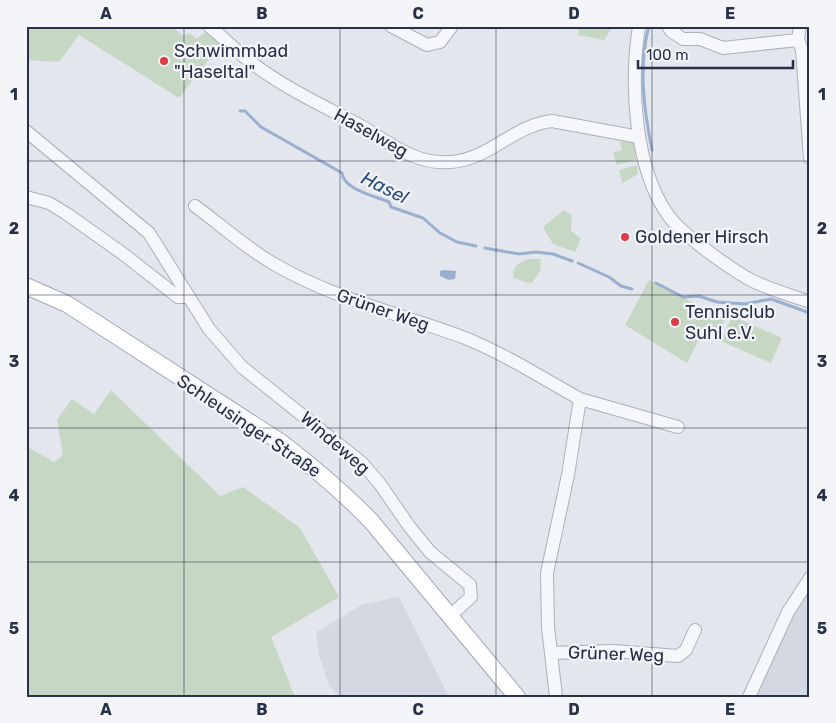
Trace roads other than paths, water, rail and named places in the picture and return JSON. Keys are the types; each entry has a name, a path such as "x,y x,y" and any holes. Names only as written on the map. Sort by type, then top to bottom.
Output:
{"main road":[{"name":"Schleusinger Straße","path":"26,286 67,304 273,438 345,494 371,522 517,697"}],"street":[{"name":"Haselweg","path":"209,26 253,64 312,101 362,127 407,154 422,159 451,162 486,152 522,129 539,122 565,123 639,137"},
{"path":"391,26 427,45 440,42 452,26"},
{"path":"640,26 635,52 635,94 639,137 652,184 665,210 674,222 750,279 810,302"},
{"path":"668,26 671,31 683,38 700,39 723,48 798,40"},
{"path":"800,26 798,40 802,50 810,158"},
{"name":"Windeweg","path":"26,131 149,233 209,329 242,366 362,463 380,484 409,526 430,552 470,585 471,597 450,616"},
{"path":"26,197 49,203 67,214 126,256 178,297 188,296"},
{"name":"Grüner Weg","path":"195,206 273,264 319,287 357,303 468,339 518,364 580,399 678,427"},
{"name":"Grüner Weg","path":"556,697 546,596 548,573 568,475 580,399"},
{"path":"749,697 788,612 810,578"},
{"name":"Grüner Weg","path":"551,653 614,651 678,656 686,650 695,630"}],"water":[{"path":"440,271 456,271 455,279 449,280 440,276"}],"waterway":[{"path":"649,26 644,57 643,88 652,150"},
{"name":"Hasel","path":"240,111 245,111 261,127 342,173 344,179 354,188 389,202 391,207 423,218 440,233 457,242 476,246"},
{"name":"Hasel","path":"485,248 519,254 536,252 553,254 572,261"},
{"name":"Hasel","path":"578,263 609,277 621,286 632,289"},
{"name":"Hasel","path":"656,283 683,297 699,296 717,302 745,304 771,299 810,313"}],"place":[{"name":"Schwimmbad \"Haseltal\"","path":"164,61"},
{"name":"Goldener Hirsch","path":"625,237"},
{"name":"Tennisclub Suhl e.V.","path":"675,322"}]}
